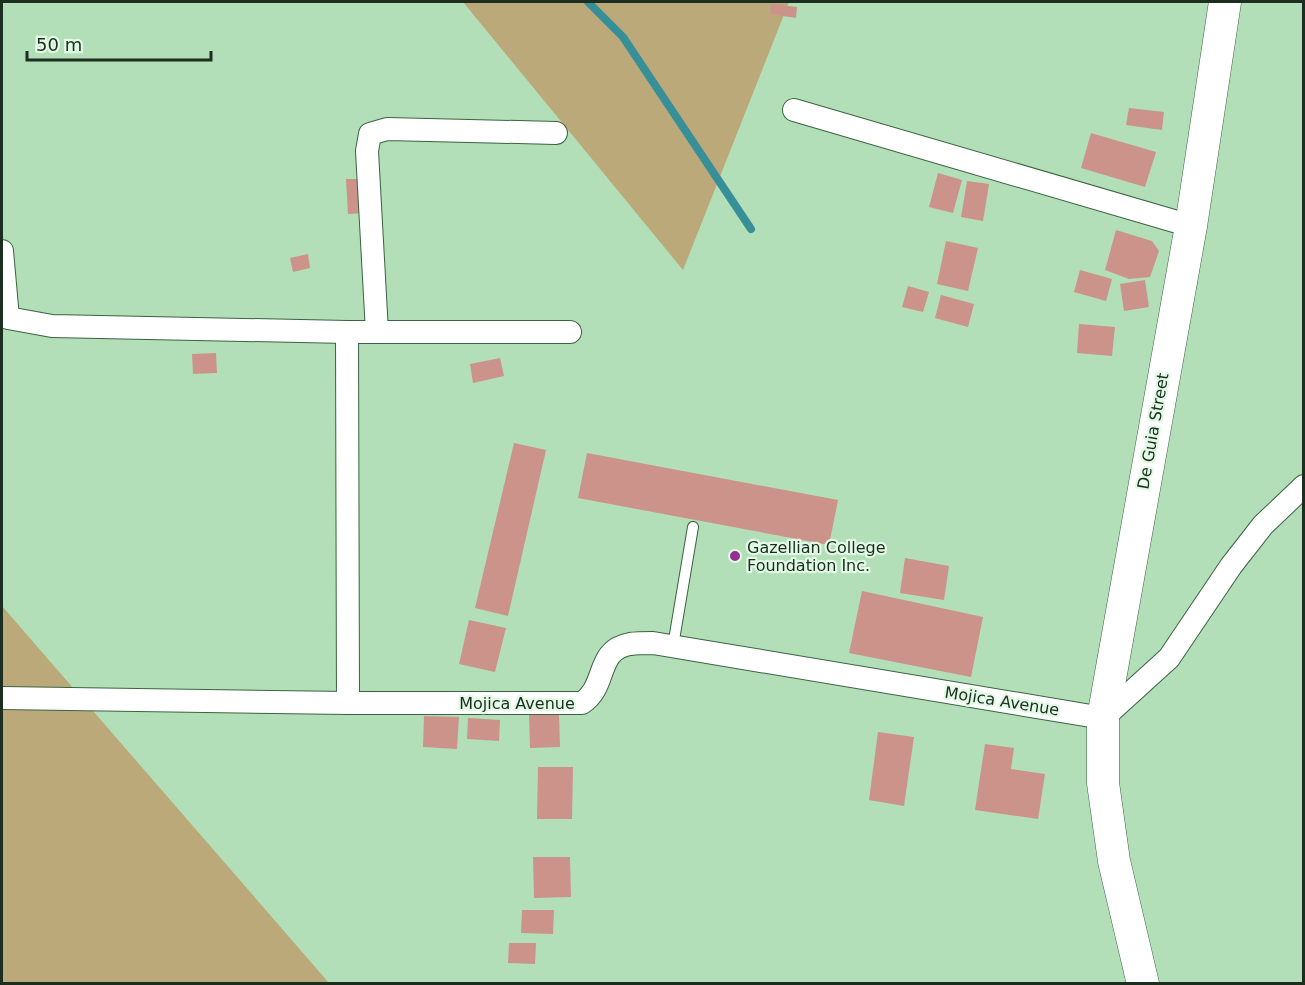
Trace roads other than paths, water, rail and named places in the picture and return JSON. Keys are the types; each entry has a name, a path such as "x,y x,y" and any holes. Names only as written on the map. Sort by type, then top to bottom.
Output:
{"main road":[{"name":"De Guia Street","path":"1143,984 1114,861 1102,783 1102,718 1191,226 1225,2"}],"street":[{"path":"794,110 1191,226"},
{"path":"377,332 368,151 370,134 387,129 556,133"},
{"path":"2,251 8,318 52,326 347,332 570,332"},
{"path":"347,332 348,703"},
{"path":"1102,718 1169,658 1256,533 1304,486"},
{"name":"Mojica Avenue","path":"2,698 348,703 582,703 595,692 603,666 615,650 628,644 653,643 1102,718"}],"lane":[{"path":"673,646 693,527"}],"waterway":[{"path":"588,2 623,37 751,229"}],"place":[{"name":"Gazellian College Foundation Inc.","path":"735,556"}]}
